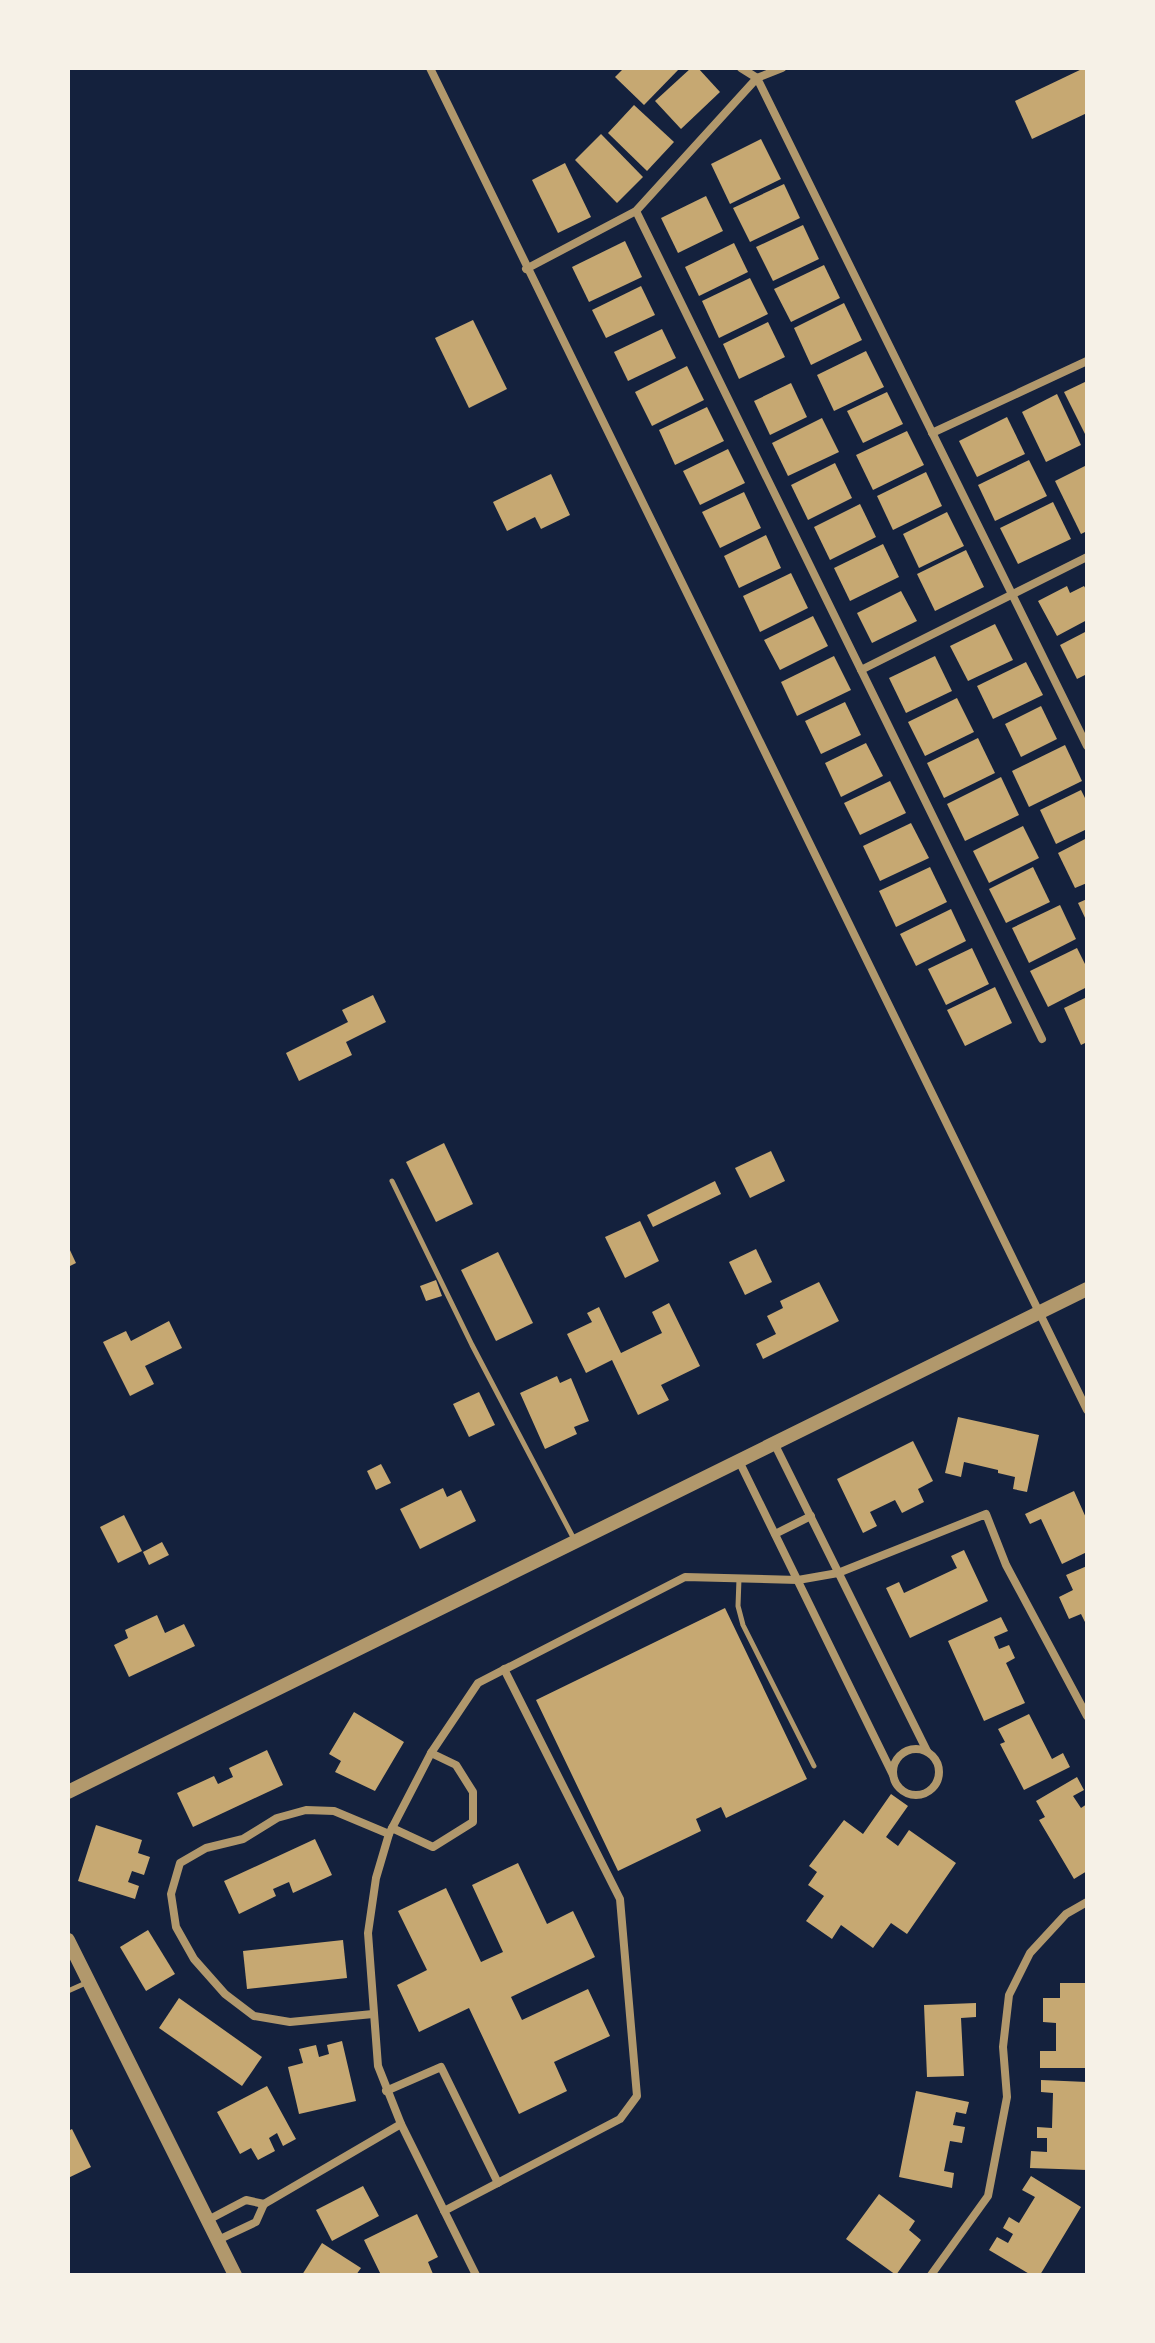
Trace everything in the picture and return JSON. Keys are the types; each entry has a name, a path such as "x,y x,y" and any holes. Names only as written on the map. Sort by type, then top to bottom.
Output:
{"street":[{"path":"430,68 1087,1410"},
{"path":"741,68 757,78 1087,746"},
{"path":"526,269 636,211 757,78 782,68"},
{"path":"636,211 1042,1039"},
{"path":"932,433 1087,361"},
{"path":"861,670 1087,557"},
{"path":"68,1792 1087,1289"},
{"path":"774,1443 927,1751"},
{"path":"739,1461 895,1782 905,1792 926,1793 937,1783 940,1768 927,1751 920,1748 906,1750 895,1760 893,1775"},
{"path":"476,2275 401,2124 378,2066 368,1933 376,1878 391,1831 431,1753 478,1683 685,1577 798,1580 838,1573 986,1514 1006,1565 1087,1716"},
{"path":"775,1534 811,1516"},
{"path":"444,2211 620,2119 637,2096 620,1899 504,1669"},
{"path":"373,2014 290,2022 254,2016 225,1994 194,1959 176,1927 171,1894 180,1863 206,1848 243,1839 277,1818 306,1810 334,1811 433,1847 473,1822 473,1792 456,1765 431,1753"},
{"path":"931,2275 988,2196 1007,2097 1003,2047 1009,1995 1030,1953 1066,1914 1087,1902"},
{"path":"68,1940 235,2275"},
{"path":"386,2091 441,2067 498,2183"},
{"path":"218,2240 256,2222 264,2204 401,2124"},
{"path":"208,2220 246,2200 264,2204"}],"lane":[{"path":"392,1181 472,1345 575,1542"},
{"path":"739,1578 738,1606 743,1625 814,1766"},
{"path":"68,1991 89,1982"}],"building":[{"path":"624,68 680,68 644,105 615,77"},
{"path":"691,68 698,68 720,92 681,129 655,101"},
{"path":"1087,68 1087,113 1032,139 1015,101"},
{"path":"634,105 674,142 647,171 608,133"},
{"path":"601,134 643,177 617,203 575,160"},
{"path":"761,139 781,179 730,204 711,164"},
{"path":"565,163 591,217 558,233 532,180"},
{"path":"784,184 800,218 750,242 733,208"},
{"path":"706,196 723,231 678,253 661,218"},
{"path":"803,225 819,259 773,281 756,247"},
{"path":"625,241 642,277 589,302 572,267"},
{"path":"734,243 748,272 699,296 685,267"},
{"path":"824,265 840,298 791,322 774,289"},
{"path":"750,278 768,314 719,338 702,301"},
{"path":"641,286 655,315 606,338 592,310"},
{"path":"844,303 862,340 811,365 794,328"},
{"path":"473,320 507,389 469,408 435,338"},
{"path":"768,322 785,357 739,379 723,344"},
{"path":"662,329 676,358 628,381 614,352"},
{"path":"866,351 884,387 834,411 817,375"},
{"path":"687,366 704,400 652,426 635,392"},
{"path":"1087,381 1087,438 1064,392"},
{"path":"791,383 807,417 770,435 754,401"},
{"path":"887,392 903,424 863,443 847,411"},
{"path":"1057,394 1081,445 1046,462 1022,412"},
{"path":"707,407 724,441 675,465 659,430"},
{"path":"1007,417 1025,454 977,477 959,441"},
{"path":"822,418 839,452 788,476 772,443"},
{"path":"907,431 924,465 873,490 856,455"},
{"path":"728,449 745,483 700,505 683,471"},
{"path":"1029,460 1047,496 995,521 978,485"},
{"path":"835,463 852,498 808,520 791,485"},
{"path":"1087,465 1087,531 1081,534 1055,481"},
{"path":"926,472 942,506 893,530 877,496"},
{"path":"551,474 570,515 541,529 535,517 507,531 493,502"},
{"path":"744,492 761,528 720,548 702,512"},
{"path":"1053,502 1071,539 1018,564 1000,528"},
{"path":"860,504 876,537 830,560 814,527"},
{"path":"947,512 964,546 919,568 903,534"},
{"path":"766,535 781,568 739,588 724,556"},
{"path":"883,544 899,577 850,601 834,568"},
{"path":"966,550 984,587 935,611 917,574"},
{"path":"791,573 808,608 760,632 743,596"},
{"path":"1067,586 1070,593 1084,586 1087,591 1087,620 1057,636 1038,601"},
{"path":"901,591 917,621 872,643 857,613"},
{"path":"813,616 828,646 780,670 764,640"},
{"path":"995,624 1013,660 968,681 950,646"},
{"path":"1087,631 1087,674 1077,679 1060,645"},
{"path":"834,656 851,690 797,716 781,682"},
{"path":"935,656 952,691 906,713 889,678"},
{"path":"1026,662 1043,695 993,719 977,686"},
{"path":"957,698 974,732 925,756 908,722"},
{"path":"845,702 861,735 821,754 805,721"},
{"path":"1041,706 1057,739 1021,757 1005,724"},
{"path":"978,738 995,773 944,798 927,763"},
{"path":"866,743 883,776 841,797 825,763"},
{"path":"1065,745 1082,781 1029,807 1012,771"},
{"path":"1001,777 1019,815 965,841 947,804"},
{"path":"890,781 906,813 860,835 844,803"},
{"path":"1081,790 1087,802 1087,829 1056,844 1040,810"},
{"path":"911,823 929,858 880,881 863,846"},
{"path":"1023,826 1039,858 989,883 973,851"},
{"path":"1087,838 1087,883 1075,888 1058,853"},
{"path":"930,867 947,902 896,927 879,891"},
{"path":"1033,867 1050,902 1006,923 989,889"},
{"path":"1087,899 1087,922 1078,903"},
{"path":"1060,905 1076,939 1029,963 1012,928"},
{"path":"951,909 966,941 916,966 900,934"},
{"path":"972,948 989,984 946,1005 928,969"},
{"path":"1077,948 1087,968 1087,987 1048,1007 1030,971"},
{"path":"995,987 1012,1023 965,1046 947,1010"},
{"path":"373,995 386,1022 346,1042 352,1055 299,1081 286,1053 348,1022 342,1010"},
{"path":"1087,997 1087,1042 1081,1045 1064,1008"},
{"path":"444,1143 473,1204 436,1222 406,1162"},
{"path":"771,1151 785,1181 750,1198 735,1168"},
{"path":"715,1181 721,1194 653,1227 647,1215"},
{"path":"640,1221 659,1261 625,1278 605,1237"},
{"path":"68,1246 76,1263 68,1267"},
{"path":"756,1249 772,1282 745,1295 729,1262"},
{"path":"498,1252 533,1323 496,1341 461,1270"},
{"path":"436,1280 442,1296 426,1301 420,1286"},
{"path":"819,1282 839,1321 763,1359 756,1344 776,1334 767,1316 783,1308 780,1301"},
{"path":"669,1303 700,1366 661,1385 669,1400 638,1415 612,1360 586,1373 567,1334 592,1322 587,1313 599,1307 621,1353 662,1333 652,1312"},
{"path":"169,1321 182,1348 145,1366 154,1384 130,1396 103,1342 126,1331 131,1341"},
{"path":"557,1376 560,1383 571,1378 589,1421 574,1427 577,1434 545,1449 520,1393"},
{"path":"479,1392 495,1425 469,1437 453,1404"},
{"path":"958,1417 1039,1435 1027,1492 1013,1489 1015,1477 964,1462 961,1477 945,1473"},
{"path":"913,1441 933,1481 918,1489 924,1502 902,1513 895,1500 870,1512 877,1526 863,1533 837,1479"},
{"path":"381,1464 391,1483 376,1490 367,1471"},
{"path":"443,1488 447,1497 461,1490 476,1521 420,1549 400,1509"},
{"path":"1074,1491 1087,1520 1087,1552 1062,1564 1041,1519 1030,1524 1025,1514"},
{"path":"124,1515 142,1551 118,1563 100,1527"},
{"path":"162,1542 169,1555 149,1565 143,1552"},
{"path":"964,1550 988,1601 910,1638 886,1588 899,1582 904,1593 957,1568 951,1556"},
{"path":"1087,1566 1087,1626 1081,1614 1069,1619 1059,1597 1073,1590 1066,1575"},
{"path":"725,1608 807,1779 726,1818 721,1807 696,1819 701,1831 618,1871 536,1700"},
{"path":"157,1615 165,1633 184,1624 195,1646 129,1677 114,1645 128,1638 125,1630"},
{"path":"1001,1617 1008,1631 994,1637 999,1649 1009,1645 1015,1658 1006,1663 1025,1703 984,1721 948,1641"},
{"path":"354,1712 404,1742 375,1791 335,1772 341,1761 329,1754"},
{"path":"1029,1714 1052,1759 1063,1753 1070,1767 1024,1790 1000,1744 1005,1742 998,1729"},
{"path":"267,1750 283,1785 193,1827 177,1793 214,1776 218,1784 233,1777 229,1768"},
{"path":"1077,1777 1084,1790 1073,1796 1081,1808 1087,1804 1087,1871 1074,1879 1039,1820 1045,1817 1036,1801"},
{"path":"891,1794 908,1806 886,1837 898,1846 909,1830 956,1863 907,1934 891,1923 873,1948 841,1925 832,1939 806,1921 824,1896 808,1885 817,1872 809,1866 844,1820 863,1834"},
{"path":"96,1825 142,1840 138,1853 150,1857 144,1875 132,1871 128,1882 139,1886 135,1899 78,1881"},
{"path":"315,1839 332,1875 293,1893 289,1882 273,1889 276,1896 239,1914 224,1881"},
{"path":"518,1863 547,1924 573,1911 595,1957 511,1997 522,2020 588,1989 610,2036 554,2062 567,2091 519,2114 469,2008 419,2032 397,1985 427,1970 398,1911 446,1888 481,1962 503,1952 472,1885"},
{"path":"148,1930 175,1974 146,1991 120,1947"},
{"path":"343,1940 347,1978 247,1989 243,1951"},
{"path":"1060,1983 1087,1983 1087,2068 1040,2068 1040,2051 1056,2051 1056,2023 1043,2022 1043,1998 1060,1998"},
{"path":"179,1998 262,2057 242,2086 159,2028"},
{"path":"976,2003 976,2017 961,2018 964,2076 927,2077 924,2005"},
{"path":"342,2041 356,2101 299,2114 288,2067 303,2063 299,2049 316,2045 319,2057 329,2054 327,2045"},
{"path":"1041,2080 1087,2082 1087,2170 1030,2168 1031,2151 1047,2152 1047,2138 1037,2138 1037,2127 1052,2128 1053,2093 1041,2092"},
{"path":"267,2086 296,2139 283,2146 277,2133 269,2138 275,2151 258,2160 251,2148 240,2154 217,2112"},
{"path":"916,2091 969,2102 966,2114 956,2112 953,2125 965,2127 962,2143 950,2141 944,2171 954,2173 952,2188 899,2177"},
{"path":"72,2129 91,2167 68,2178 68,2131"},
{"path":"1031,2176 1081,2207 1040,2275 1031,2275 989,2250 997,2237 1008,2243 1013,2234 1003,2228 1009,2217 1019,2223 1035,2197 1022,2190"},
{"path":"363,2186 379,2216 332,2241 316,2210"},
{"path":"879,2194 915,2221 909,2230 921,2240 896,2275 846,2239"},
{"path":"417,2214 438,2257 428,2262 433,2274 381,2275 364,2240"},
{"path":"322,2243 361,2268 356,2275 302,2275"}]}
